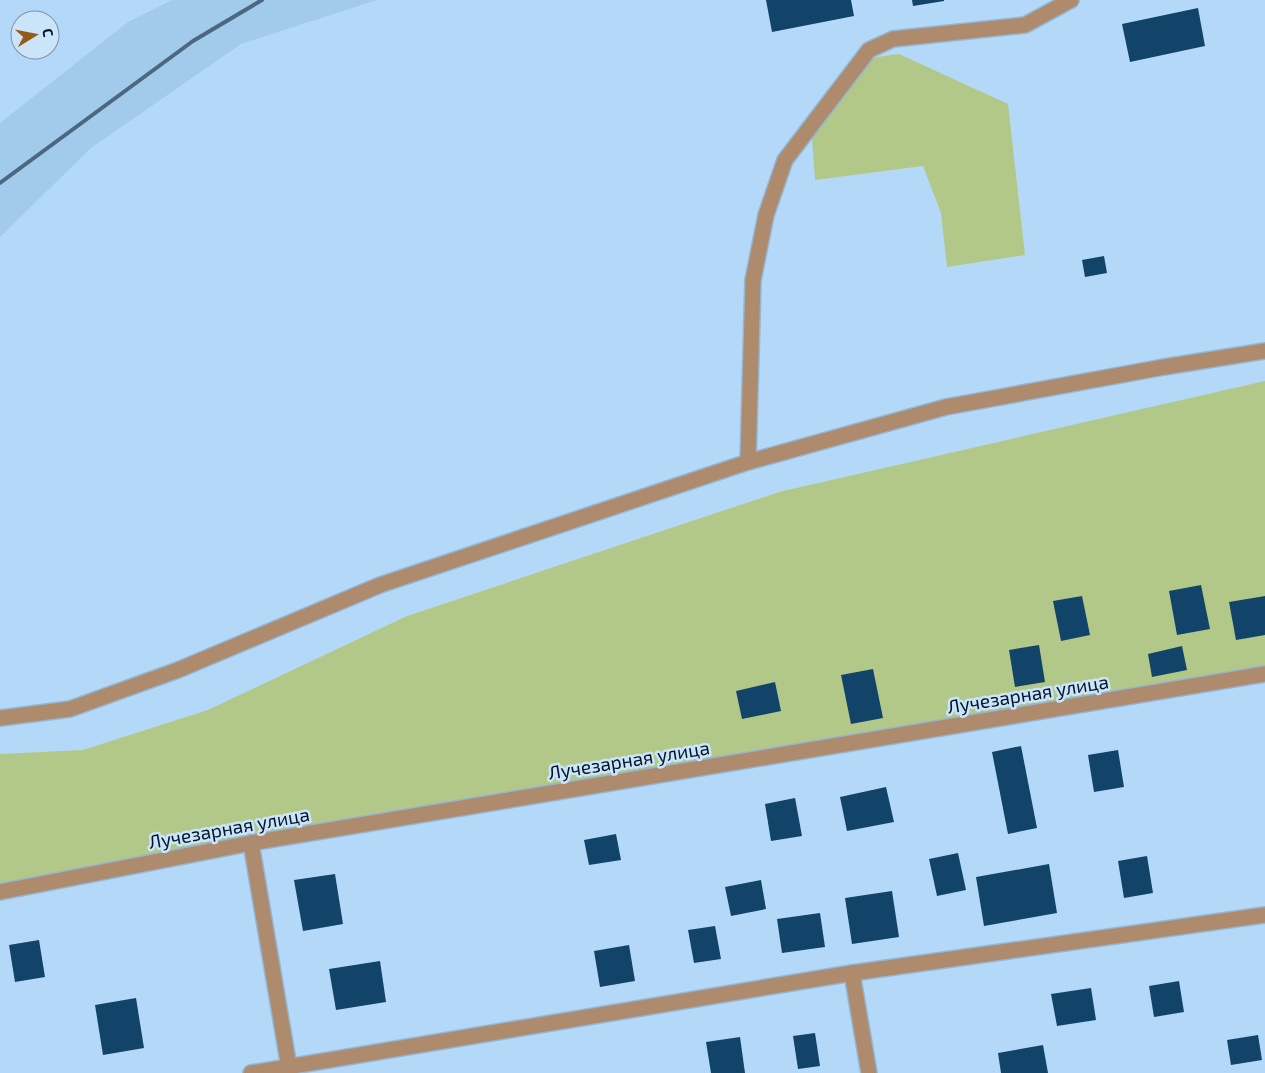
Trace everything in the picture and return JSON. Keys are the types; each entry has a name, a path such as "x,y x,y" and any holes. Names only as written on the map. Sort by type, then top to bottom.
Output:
{"street":[{"path":"748,462 752,280 766,215 785,160 869,50 893,38 1025,26 1071,0"},
{"path":"0,718 70,709 178,670 380,585 748,462 946,407 1155,369 1265,352"},
{"name":"Лучезарная улица","path":"0,892 251,843 1265,674"},
{"path":"251,843 289,1070"},
{"path":"251,1073 289,1070 852,973 1265,915"},
{"path":"852,973 869,1073"}],"shaded area":[{"path":"172,0 377,0 241,44 91,148 0,237 0,123 128,22"}],"green space":[{"path":"899,54 1008,104 1025,255 947,267 941,213 923,166 815,180 812,138 870,58"},
{"path":"1265,381 1265,670 0,887 0,754 83,750 208,710 407,616 779,492"}],"building":[{"path":"766,0 851,0 854,16 772,32"},
{"path":"912,0 944,0 944,1 913,6"},
{"path":"1198,8 1205,46 1130,62 1122,24"},
{"path":"1104,256 1107,273 1085,277 1082,260"},
{"path":"1201,585 1210,629 1177,635 1169,591"},
{"path":"1082,596 1090,635 1061,641 1053,601"},
{"path":"1265,596 1265,635 1236,640 1229,602"},
{"path":"1039,645 1045,682 1015,687 1009,650"},
{"path":"1182,646 1187,670 1152,677 1148,654"},
{"path":"873,669 883,718 851,724 841,675"},
{"path":"775,682 781,711 742,719 736,691"},
{"path":"1021,746 1037,828 1008,834 992,752"},
{"path":"1118,750 1124,787 1094,792 1088,755"},
{"path":"886,787 894,822 847,831 840,797"},
{"path":"795,798 802,836 771,841 765,804"},
{"path":"616,834 621,860 589,865 584,840"},
{"path":"958,853 966,890 937,896 929,859"},
{"path":"1147,856 1153,893 1124,898 1118,861"},
{"path":"1049,864 1057,913 984,926 976,877"},
{"path":"335,874 343,924 303,931 294,880"},
{"path":"761,880 766,909 731,916 725,887"},
{"path":"892,891 899,937 852,944 845,898"},
{"path":"820,913 825,947 782,953 777,919"},
{"path":"715,926 721,959 694,963 688,930"},
{"path":"39,940 45,977 15,982 9,945"},
{"path":"629,945 635,981 600,987 594,951"},
{"path":"380,961 386,1002 336,1010 329,969"},
{"path":"1179,981 1184,1012 1154,1017 1149,986"},
{"path":"1091,988 1096,1020 1057,1026 1051,994"},
{"path":"136,998 144,1048 103,1055 95,1005"},
{"path":"815,1033 820,1066 798,1069 793,1036"},
{"path":"1258,1035 1262,1060 1231,1065 1227,1040"},
{"path":"740,1037 745,1073 711,1073 706,1042"},
{"path":"1043,1045 1048,1073 1001,1073 998,1053"}],"railway":[{"path":"0,183 193,41 262,0"}]}
